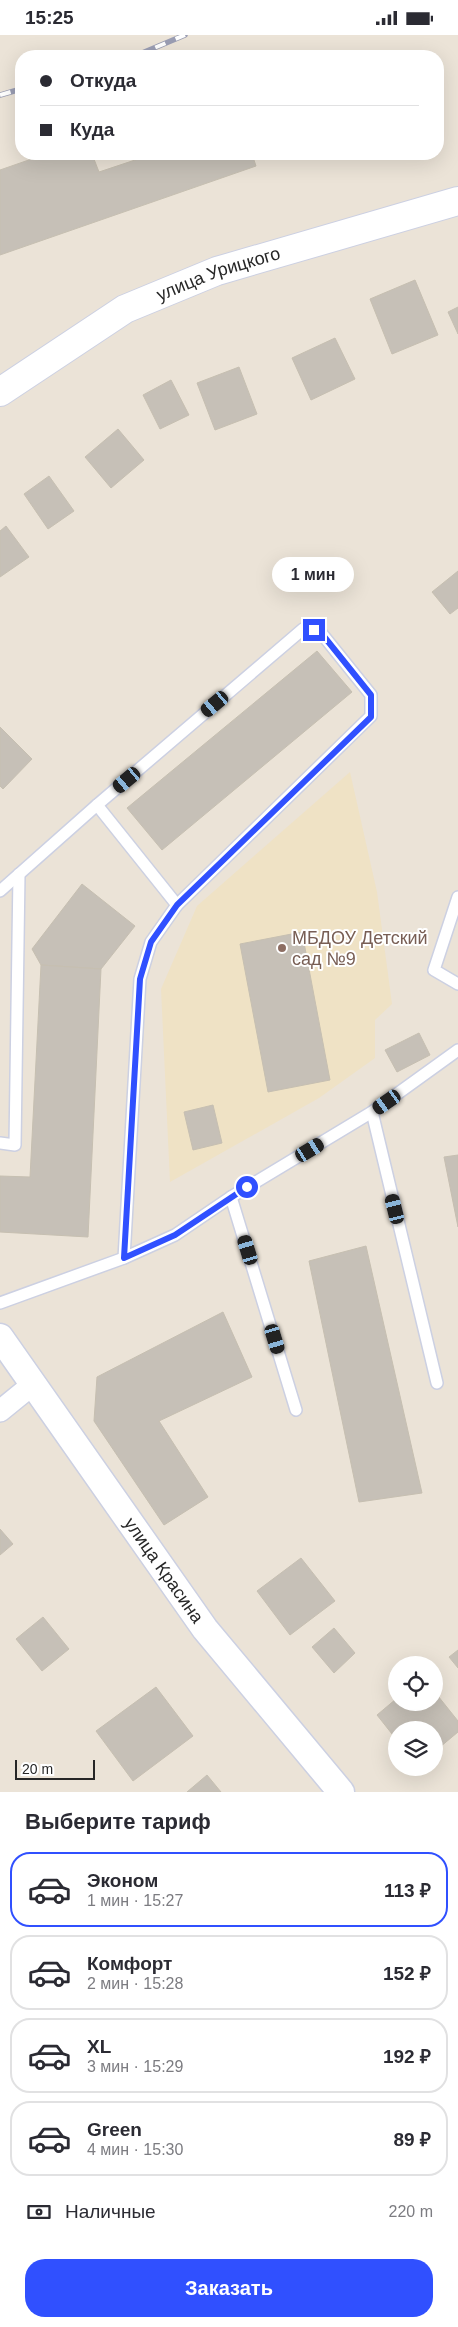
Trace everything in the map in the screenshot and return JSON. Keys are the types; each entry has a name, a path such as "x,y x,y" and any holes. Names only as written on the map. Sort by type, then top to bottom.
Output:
{"main road":[{"name":"улица Урицкого","path":"0,392 125,309 216,271 458,201"}],"street":[{"name":"улица Красина","path":"0,1337 204,1629 341,1792"},
{"path":"0,1411 32,1385"}],"lane":[{"path":"0,891 97,805 303,629 322,634 371,695 371,717 177,905 151,942 140,979 124,1258"},
{"path":"97,805 177,905"},
{"path":"0,1143 15,1145 19,874"},
{"path":"458,897 434,970 458,984"},
{"path":"0,1303 124,1258 175,1235 232,1197 372,1112 458,1050"},
{"path":"372,1112 437,1383"},
{"path":"232,1197 296,1411"}],"shaded area":[{"name":"МБДОУ Детский сад №9","path":"350,772 377,892 392,1004 375,1020 375,1058 319,1098 170,1182 161,989 197,906"}],"building":[{"path":"29,160 94,160 99,172 135,160 254,160 256,166 0,255 0,170"},
{"path":"415,280 438,335 392,354 370,299"},
{"path":"458,307 458,334 448,312"},
{"path":"335,338 355,379 311,400 292,358"},
{"path":"239,367 257,414 215,430 197,383"},
{"path":"171,380 189,415 160,429 143,395"},
{"path":"118,429 144,460 111,488 85,457"},
{"path":"49,476 74,511 48,529 24,494"},
{"path":"6,526 29,557 0,577 0,531"},
{"path":"458,571 458,608 450,614 432,592"},
{"path":"317,651 352,692 162,850 127,808"},
{"path":"0,727 32,759 3,789 0,786"},
{"path":"82,884 135,926 101,969 41,965 32,949"},
{"path":"302,932 330,1080 268,1092 240,944"},
{"path":"41,965 101,969 88,1237 0,1232 0,1176 30,1177"},
{"path":"419,1033 430,1055 397,1072 385,1050"},
{"path":"213,1105 222,1143 193,1150 184,1112"},
{"path":"458,1155 458,1227 444,1157"},
{"path":"366,1246 422,1493 359,1502 309,1261"},
{"path":"223,1312 252,1377 159,1421 208,1497 164,1525 94,1421 97,1377"},
{"path":"0,1529 13,1544 0,1555"},
{"path":"301,1558 335,1601 290,1635 257,1591"},
{"path":"43,1617 69,1649 42,1671 16,1639"},
{"path":"334,1628 355,1653 334,1673 312,1647"},
{"path":"458,1650 458,1668 449,1657"},
{"path":"156,1687 193,1736 133,1781 96,1731"},
{"path":"443,1702 458,1721 458,1732 443,1744 443,1721 388,1721 388,1729 377,1715 388,1706 388,1711 443,1711"},
{"path":"207,1775 221,1792 187,1792"}],"railway":[{"path":"149,50 185,35"},
{"path":"0,95 15,91"}],"place":[{"name":"МБДОУ Детский сад №9","path":"282,948"}],"route":[{"path":"247,1187 175,1235 124,1258 140,979 151,942 177,905 371,717 371,695 322,634 314,630"}]}
